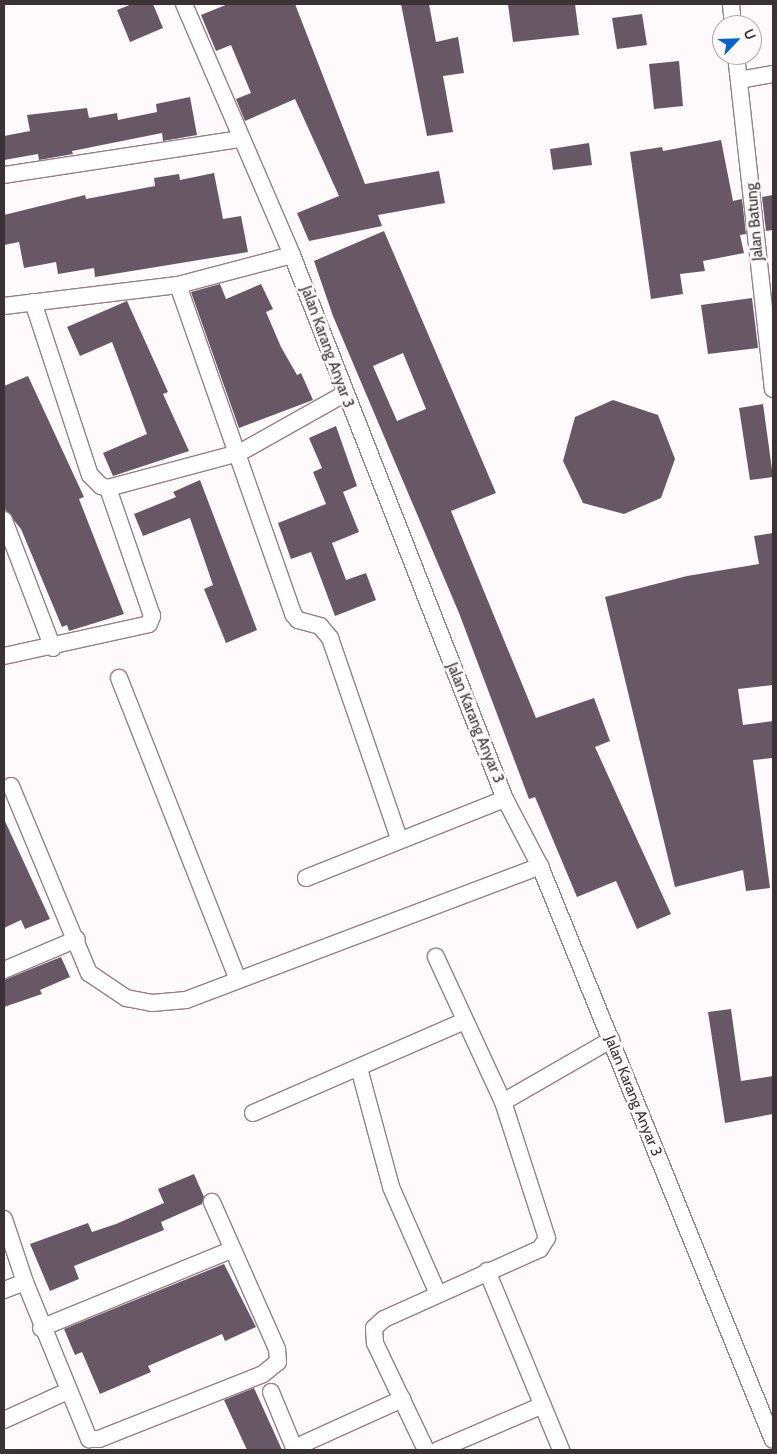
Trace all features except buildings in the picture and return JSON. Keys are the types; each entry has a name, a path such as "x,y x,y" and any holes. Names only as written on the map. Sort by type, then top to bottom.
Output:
{"street":[{"name":"Jalan Karang Anyar 3","path":"184,4 240,138 292,255 344,394 505,799 540,866 773,1440"},
{"name":"Jalan Batung","path":"737,65 773,389"},
{"path":"738,80 773,74"},
{"path":"4,176 240,138"},
{"path":"4,306 178,285 292,255"},
{"path":"178,285 239,453 294,614 298,620 320,626 330,638 399,838"},
{"path":"4,656 52,648 149,624 152,616 108,488 90,475 33,302"},
{"path":"108,488 239,453 344,394"},
{"path":"4,520 52,648"},
{"path":"119,678 237,978"},
{"path":"11,786 77,939 89,973 126,998 152,1002 186,1000 237,978 540,866"},
{"path":"306,878 399,838 505,799"},
{"path":"4,970 77,939"},
{"path":"426,1450 376,1343 374,1328 384,1319 487,1271 540,1249 547,1238 503,1102 436,957"},
{"path":"253,1113 465,1021"},
{"path":"503,1102 611,1040"},
{"path":"359,1068 390,1187 438,1294"},
{"path":"4,1219 41,1328 68,1392 89,1439 99,1439 263,1374 278,1362 277,1349 231,1250 212,1202"},
{"path":"41,1328 231,1250"},
{"path":"487,1271 561,1450"},
{"path":"4,1290 25,1282"},
{"path":"4,1420 68,1392"},
{"path":"271,1392 294,1449 402,1399"},
{"path":"438,1450 543,1405"}]}
